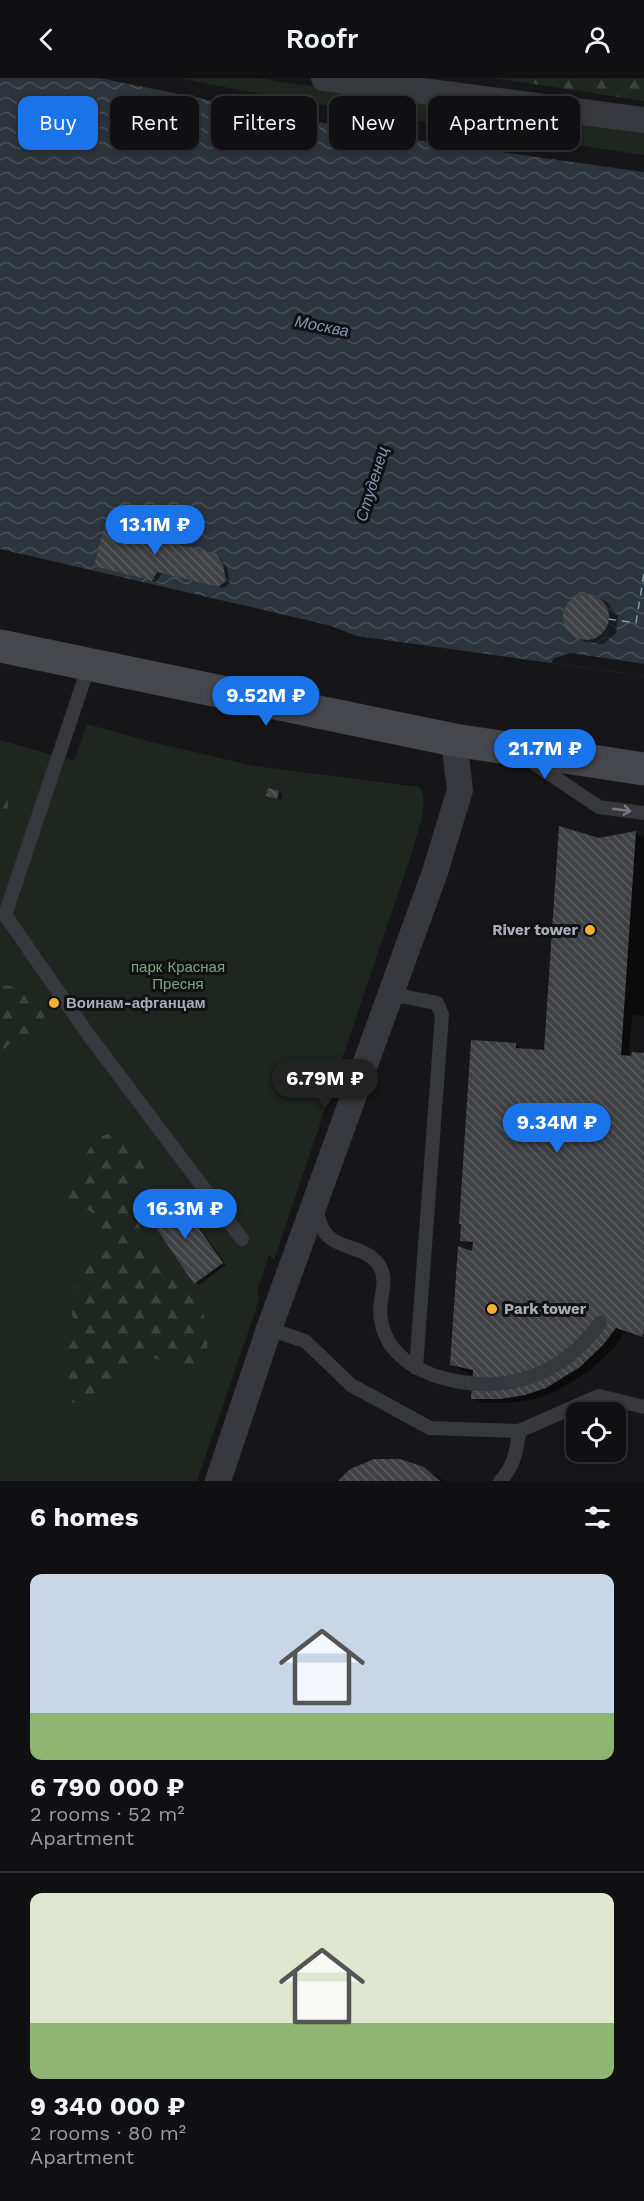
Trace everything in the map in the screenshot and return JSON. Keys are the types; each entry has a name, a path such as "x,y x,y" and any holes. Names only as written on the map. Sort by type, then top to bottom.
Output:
{"main road":[{"path":"0,646 454,740 644,769"}],"street":[{"path":"324,78 644,120"},
{"path":"218,1481 269,1329 435,872 460,790 454,740"}],"lane":[{"path":"2,914 89,665"},
{"path":"512,749 599,807 644,813"},
{"path":"0,893 4,899 2,914 95,1044 242,1239"},
{"path":"390,994 437,1003 442,1016 416,1368"},
{"path":"317,1196 319,1218 328,1236 342,1246 369,1256 378,1265 384,1278 380,1308 382,1328 395,1350 416,1368 467,1384 512,1383 541,1373 565,1359 589,1337 600,1323"},
{"path":"269,1329 305,1341 351,1385 430,1428 519,1431 599,1396 644,1407"},
{"path":"500,1481 517,1453 519,1431"}],"green space":[{"path":"178,78 260,78 387,96 329,96 329,106 317,104 317,96 275,96"},
{"path":"495,78 644,78 644,101"},
{"path":"416,100 428,101 428,122 416,120"},
{"path":"580,122 644,130 644,155 580,145"},
{"name":"парк Красная Пресня","path":"87,724 151,742 255,766 419,787 424,800 422,818 412,852 274,1260 269,1255 257,1292 260,1297 197,1481 0,1481 0,740 74,761"},
{"path":"0,794 7,797 9,814 0,831"},
{"path":"1,985 38,989 43,992 45,1016 36,1038 23,1047 10,1043 0,1055"},
{"path":"118,1132 139,1151 146,1170 128,1201 145,1240 171,1261 176,1281 198,1295 209,1335 204,1364 185,1370 138,1352 103,1401 63,1403 66,1362 64,1340 75,1322 68,1305 92,1259 100,1217 68,1199 87,1152 97,1137"}],"water":[{"path":"0,78 99,78 189,96 110,96 110,150 199,150 199,98 211,100 211,150 317,150 317,122 329,124 329,150 416,150 416,140 428,142 428,150 488,150 644,172 644,676 357,636 328,625 0,549"}],"pier":[{"path":"570,653 644,664 644,676 552,663 553,659"}],"building":[{"path":"106,520 158,531 158,539 216,554 223,564 226,581 218,587 157,572 152,581 94,566"},
{"path":"586,594 602,601 609,617 602,633 586,640 570,633 563,617 570,601"},
{"path":"268,788 279,791 277,799 266,796"},
{"path":"559,826 599,838 636,831 621,1055 631,1056 632,1052 644,1053 644,1331 642,1337 616,1328 603,1345 580,1367 546,1388 525,1395 500,1399 471,1399 473,1370 450,1365 458,1246 472,1251 473,1242 460,1241 461,1224 459,1224 471,1040 516,1043 516,1048 544,1050"},
{"path":"176,1195 223,1263 194,1284 148,1216"},
{"path":"374,1459 400,1459 424,1467 440,1481 338,1481 350,1469"}],"ferry route":[{"path":"608,619 636,623 644,573"}],"place":[{"name":"River tower","path":"590,930"},
{"name":"Воинам-афганцам","path":"54,1003"},
{"name":"Park tower","path":"492,1309"}],"water label":[{"name":"Москва","path":"322,326"},
{"name":"Студенец","path":"372,484"}]}
